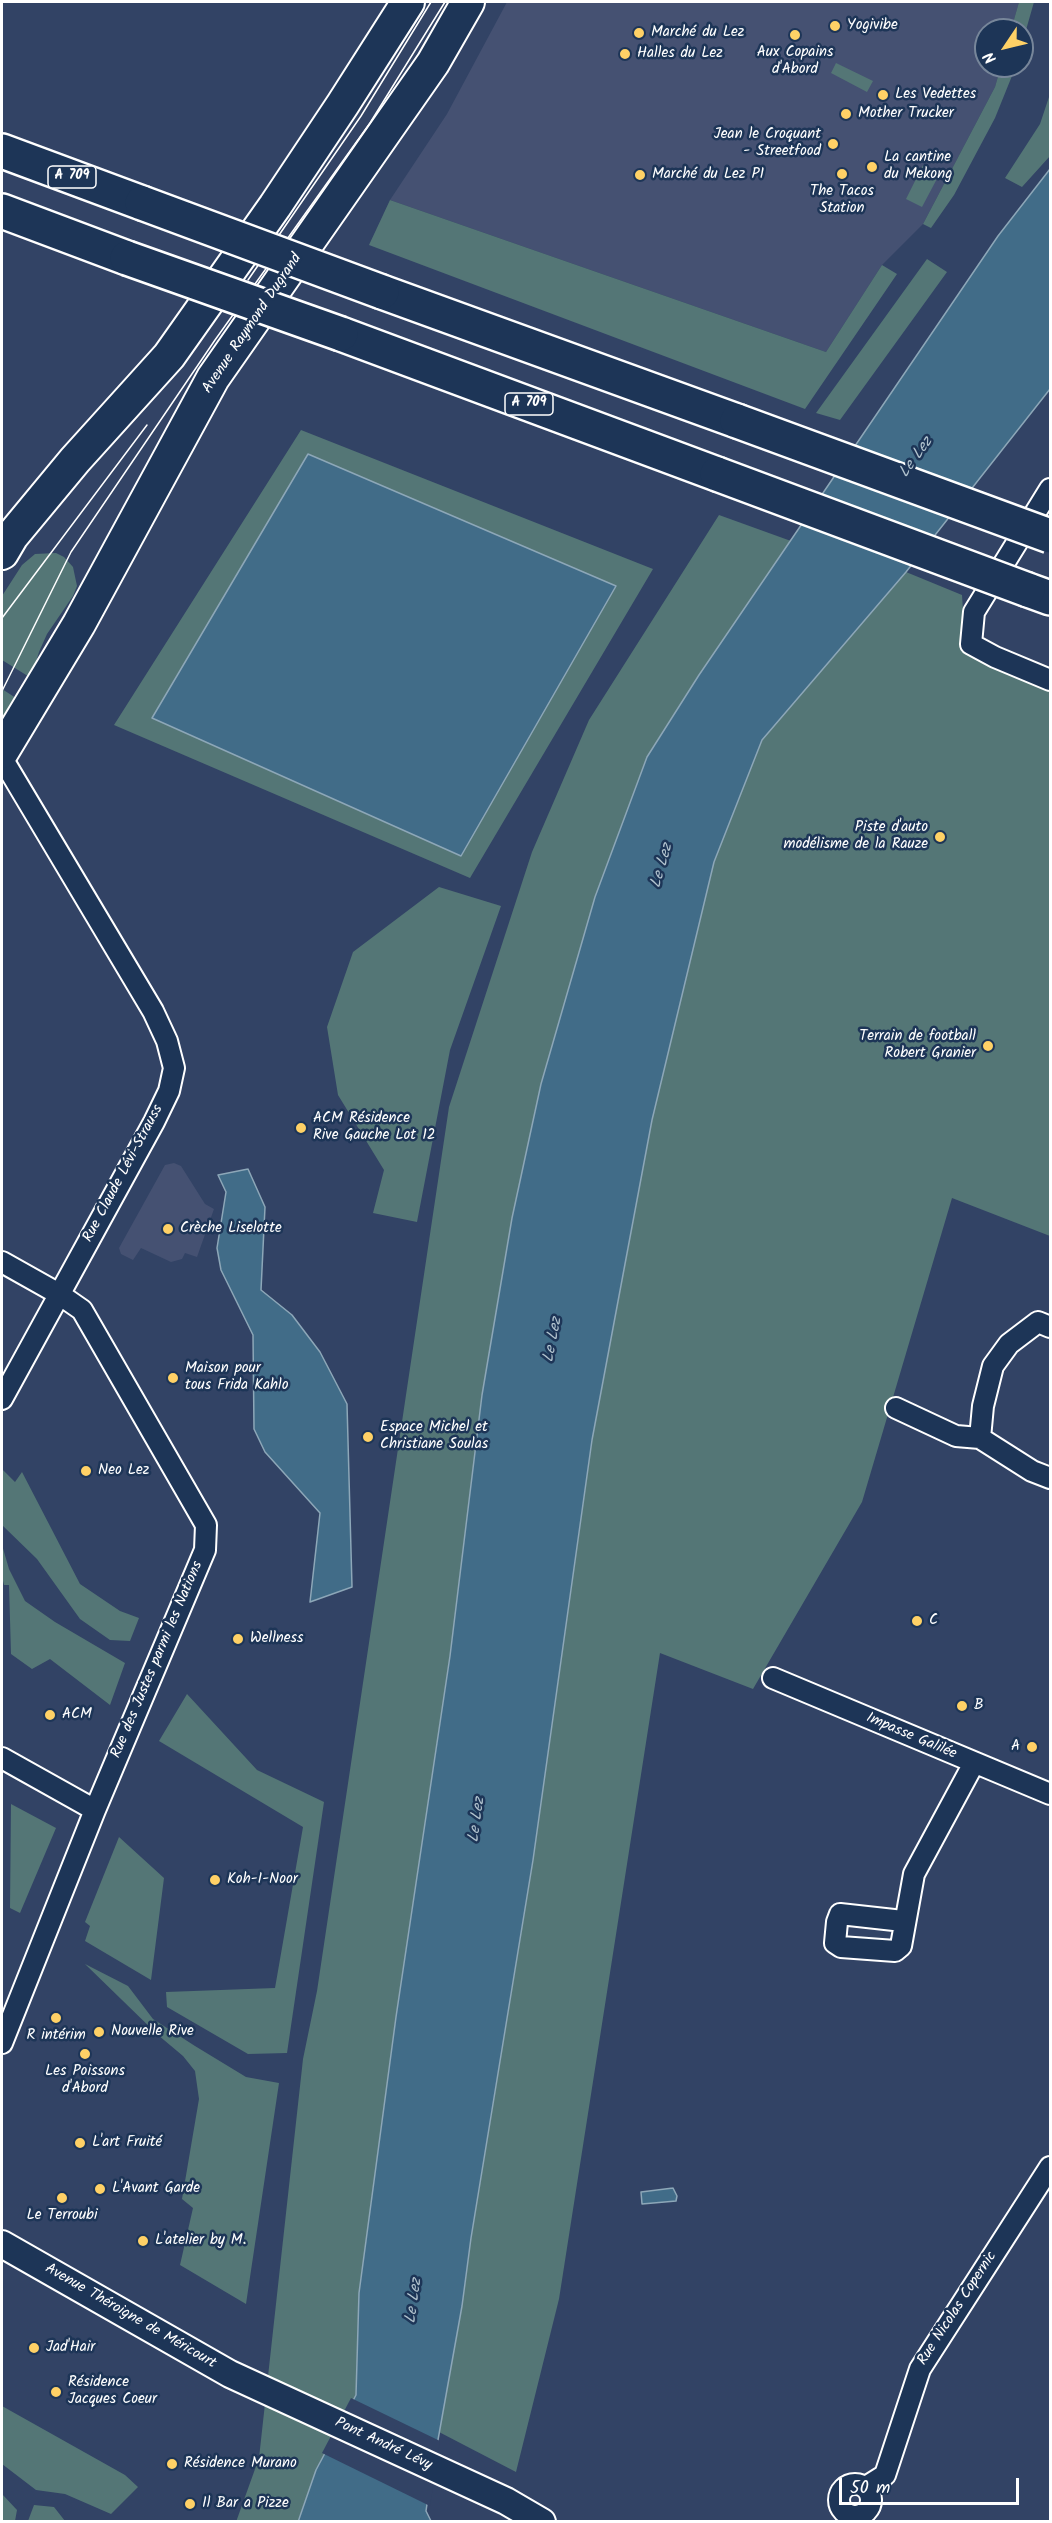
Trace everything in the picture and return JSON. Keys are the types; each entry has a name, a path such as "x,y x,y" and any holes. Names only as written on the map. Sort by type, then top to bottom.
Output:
{"highway":[{"name":"A 709","path":"2,151 1050,536"},
{"name":"A 709","path":"2,211 341,334 1039,594"}],"main road":[{"path":"2,553 12,536 75,460 170,356 344,104 408,2"},
{"name":"Avenue Raymond Dugrand","path":"2,752 79,624 213,378 433,63 468,2"}],"street":[{"path":"1050,489 974,612 971,644 994,657 1050,680"},
{"name":"Rue Claude Lévi-Strauss","path":"2,758 153,1011 167,1041 174,1068 169,1091 154,1122 2,1400"},
{"name":"Rue des Justes parmi les Nations","path":"2,1262 59,1294 82,1310 206,1525 205,1550 95,1810 2,2043"},
{"path":"981,1438 983,1406 993,1366 1009,1344 1038,1322 1050,1327"},
{"path":"896,1408 956,1436 981,1438 1023,1466 1050,1478"},
{"name":"Impasse Galilée","path":"773,1678 1050,1794"},
{"path":"2,1758 95,1810"},
{"path":"903,1921 914,1874 974,1763"},
{"name":"Rue Nicolas Copernic","path":"866,2487 885,2475 920,2369 1050,2167"},
{"name":"Avenue Théroigne de Méricourt","path":"2,2244 260,2388"},
{"name":"Pont André Lévy","path":"260,2388 506,2501 542,2522"},
{"name":"Rue Nicolas Copernic","path":"848,2484 866,2487 871,2493 870,2508 862,2519 849,2516 841,2509 838,2500 841,2491 848,2484"}],"shaded area":[{"path":"507,2 1019,2 1014,18 974,18 974,78 998,78 995,87 923,224 882,265 826,352 390,200 447,114"},
{"name":"Crèche Liselotte","path":"174,1163 181,1166 205,1204 214,1209 197,1257 185,1253 182,1259 171,1262 141,1248 133,1260 121,1254 119,1248 165,1165"}],"green space":[{"path":"1019,2 1034,2 1029,18 1014,18"},
{"path":"836,63 873,81 867,92 831,73"},
{"path":"998,78 1011,78 995,118 954,195 931,228 923,224 995,87"},
{"path":"1050,94 1050,156 1022,187 1005,178 1040,124"},
{"path":"923,165 940,173 922,207 906,199"},
{"path":"390,200 826,352 882,265 897,274 805,409 369,245"},
{"path":"927,259 947,272 840,420 816,413"},
{"path":"301,430 653,569 470,878 114,725"},
{"path":"719,515 791,541 699,675 647,757 595,897 541,1084 512,1218 482,1395 450,1656 396,2017 359,2293 356,2395 316,2470 298,2521 236,2522 259,2458 303,2059 317,1991 449,1107 532,852 589,720"},
{"path":"56,553 64,557 73,567 77,586 73,596 47,634 31,678 2,660 2,596 22,565 35,554"},
{"path":"906,572 962,595 965,642 1050,685 1050,1236 952,1198 862,1502 753,1689 660,1653 559,2299 516,2472 439,2432 462,2306 471,2238 533,1860 592,1440 652,1120 714,862 762,740"},
{"path":"2,689 19,700 2,731"},
{"path":"439,887 501,906 450,1050 417,1222 373,1213 384,1170 338,1095 327,1027 353,952"},
{"path":"2,1469 15,1482 22,1472 80,1584 120,1611 139,1618 130,1641 110,1640 80,1619 37,1559 2,1525"},
{"path":"2,1545 9,1569 25,1601 55,1622 125,1663 110,1705 50,1659 32,1669 11,1654 9,1585 4,1585 2,1577"},
{"path":"187,1694 257,1770 324,1802 287,2053 248,2054 167,2007 166,1992 275,1988 303,1827 159,1741"},
{"path":"11,1804 56,1828 20,1913 10,1908"},
{"path":"119,1837 164,1878 151,1980 85,1941 90,1926 85,1922"},
{"path":"85,1964 128,1986 153,2019 195,2046 246,2077 279,2083 246,2304 180,2265 193,2208 182,2199 199,2099 195,2071 183,2056 158,2035"},
{"path":"2,2406 125,2475 138,2487 111,2514 65,2494 36,2490 2,2464"},
{"path":"2,2494 17,2510 15,2521 2,2521"},
{"path":"34,2505 54,2507 65,2521 28,2521"}],"water":[{"name":"Le Lez","path":"1050,169 1050,389 906,572 762,740 714,862 652,1120 592,1440 533,1860 471,2238 462,2306 429,2490 426,2511 431,2521 298,2522 316,2470 356,2395 359,2293 396,2017 450,1656 482,1395 512,1218 541,1084 595,897 647,757 699,675 998,236"},
{"path":"308,454 616,586 461,856 152,718"},
{"path":"248,1169 265,1207 261,1290 292,1315 320,1352 347,1404 352,1587 310,1602 320,1513 265,1452 254,1429 253,1335 221,1270 217,1248 226,1192 218,1175"},
{"path":"673,2188 677,2196 676,2201 642,2204 641,2192"}],"pier":[{"path":"351,2398 440,2441 430,2506 322,2453"}],"tram line":[{"path":"248,280 361,116 431,2"},
{"path":"2,691 71,552 215,340 370,123 445,2"},
{"path":"2,618 147,425"}],"place":[{"name":"Yogivibe","path":"835,26"},
{"name":"Marché du Lez","path":"639,33"},
{"name":"Aux Copains d'Abord","path":"795,35"},
{"name":"Halles du Lez","path":"625,54"},
{"name":"Les Vedettes","path":"883,95"},
{"name":"Mother Trucker","path":"846,114"},
{"name":"Jean le Croquant - Streetfood","path":"833,144"},
{"name":"La cantine du Mekong","path":"872,167"},
{"name":"The Tacos Station","path":"842,174"},
{"name":"Marché du Lez P1","path":"640,175"},
{"name":"Piste d'auto modélisme de la Rauze","path":"940,837"},
{"name":"Terrain de football Robert Granier","path":"988,1046"},
{"name":"ACM Résidence Rive Gauche Lot 12","path":"301,1128"},
{"name":"Crèche Liselotte","path":"168,1229"},
{"name":"Maison pour tous Frida Kahlo","path":"173,1378"},
{"name":"Espace Michel et Christiane Soulas","path":"368,1437"},
{"name":"Neo Lez","path":"86,1471"},
{"name":"C","path":"917,1621"},
{"name":"Wellness","path":"238,1639"},
{"name":"B","path":"962,1706"},
{"name":"ACM","path":"50,1715"},
{"name":"A","path":"1032,1747"},
{"name":"Koh-I-Noor","path":"215,1880"},
{"name":"R intérim","path":"56,2018"},
{"name":"Nouvelle Rive","path":"99,2032"},
{"name":"Les Poissons d'Abord","path":"85,2054"},
{"name":"L'art Fruité","path":"80,2143"},
{"name":"L'Avant Garde","path":"100,2189"},
{"name":"Le Terroubi","path":"62,2198"},
{"name":"L'atelier by M.","path":"143,2241"},
{"name":"Jad'Hair","path":"34,2348"},
{"name":"Résidence Jacques Coeur","path":"56,2392"},
{"name":"Résidence Murano","path":"172,2464"},
{"name":"Il Bar a Pizze","path":"190,2504"}]}
